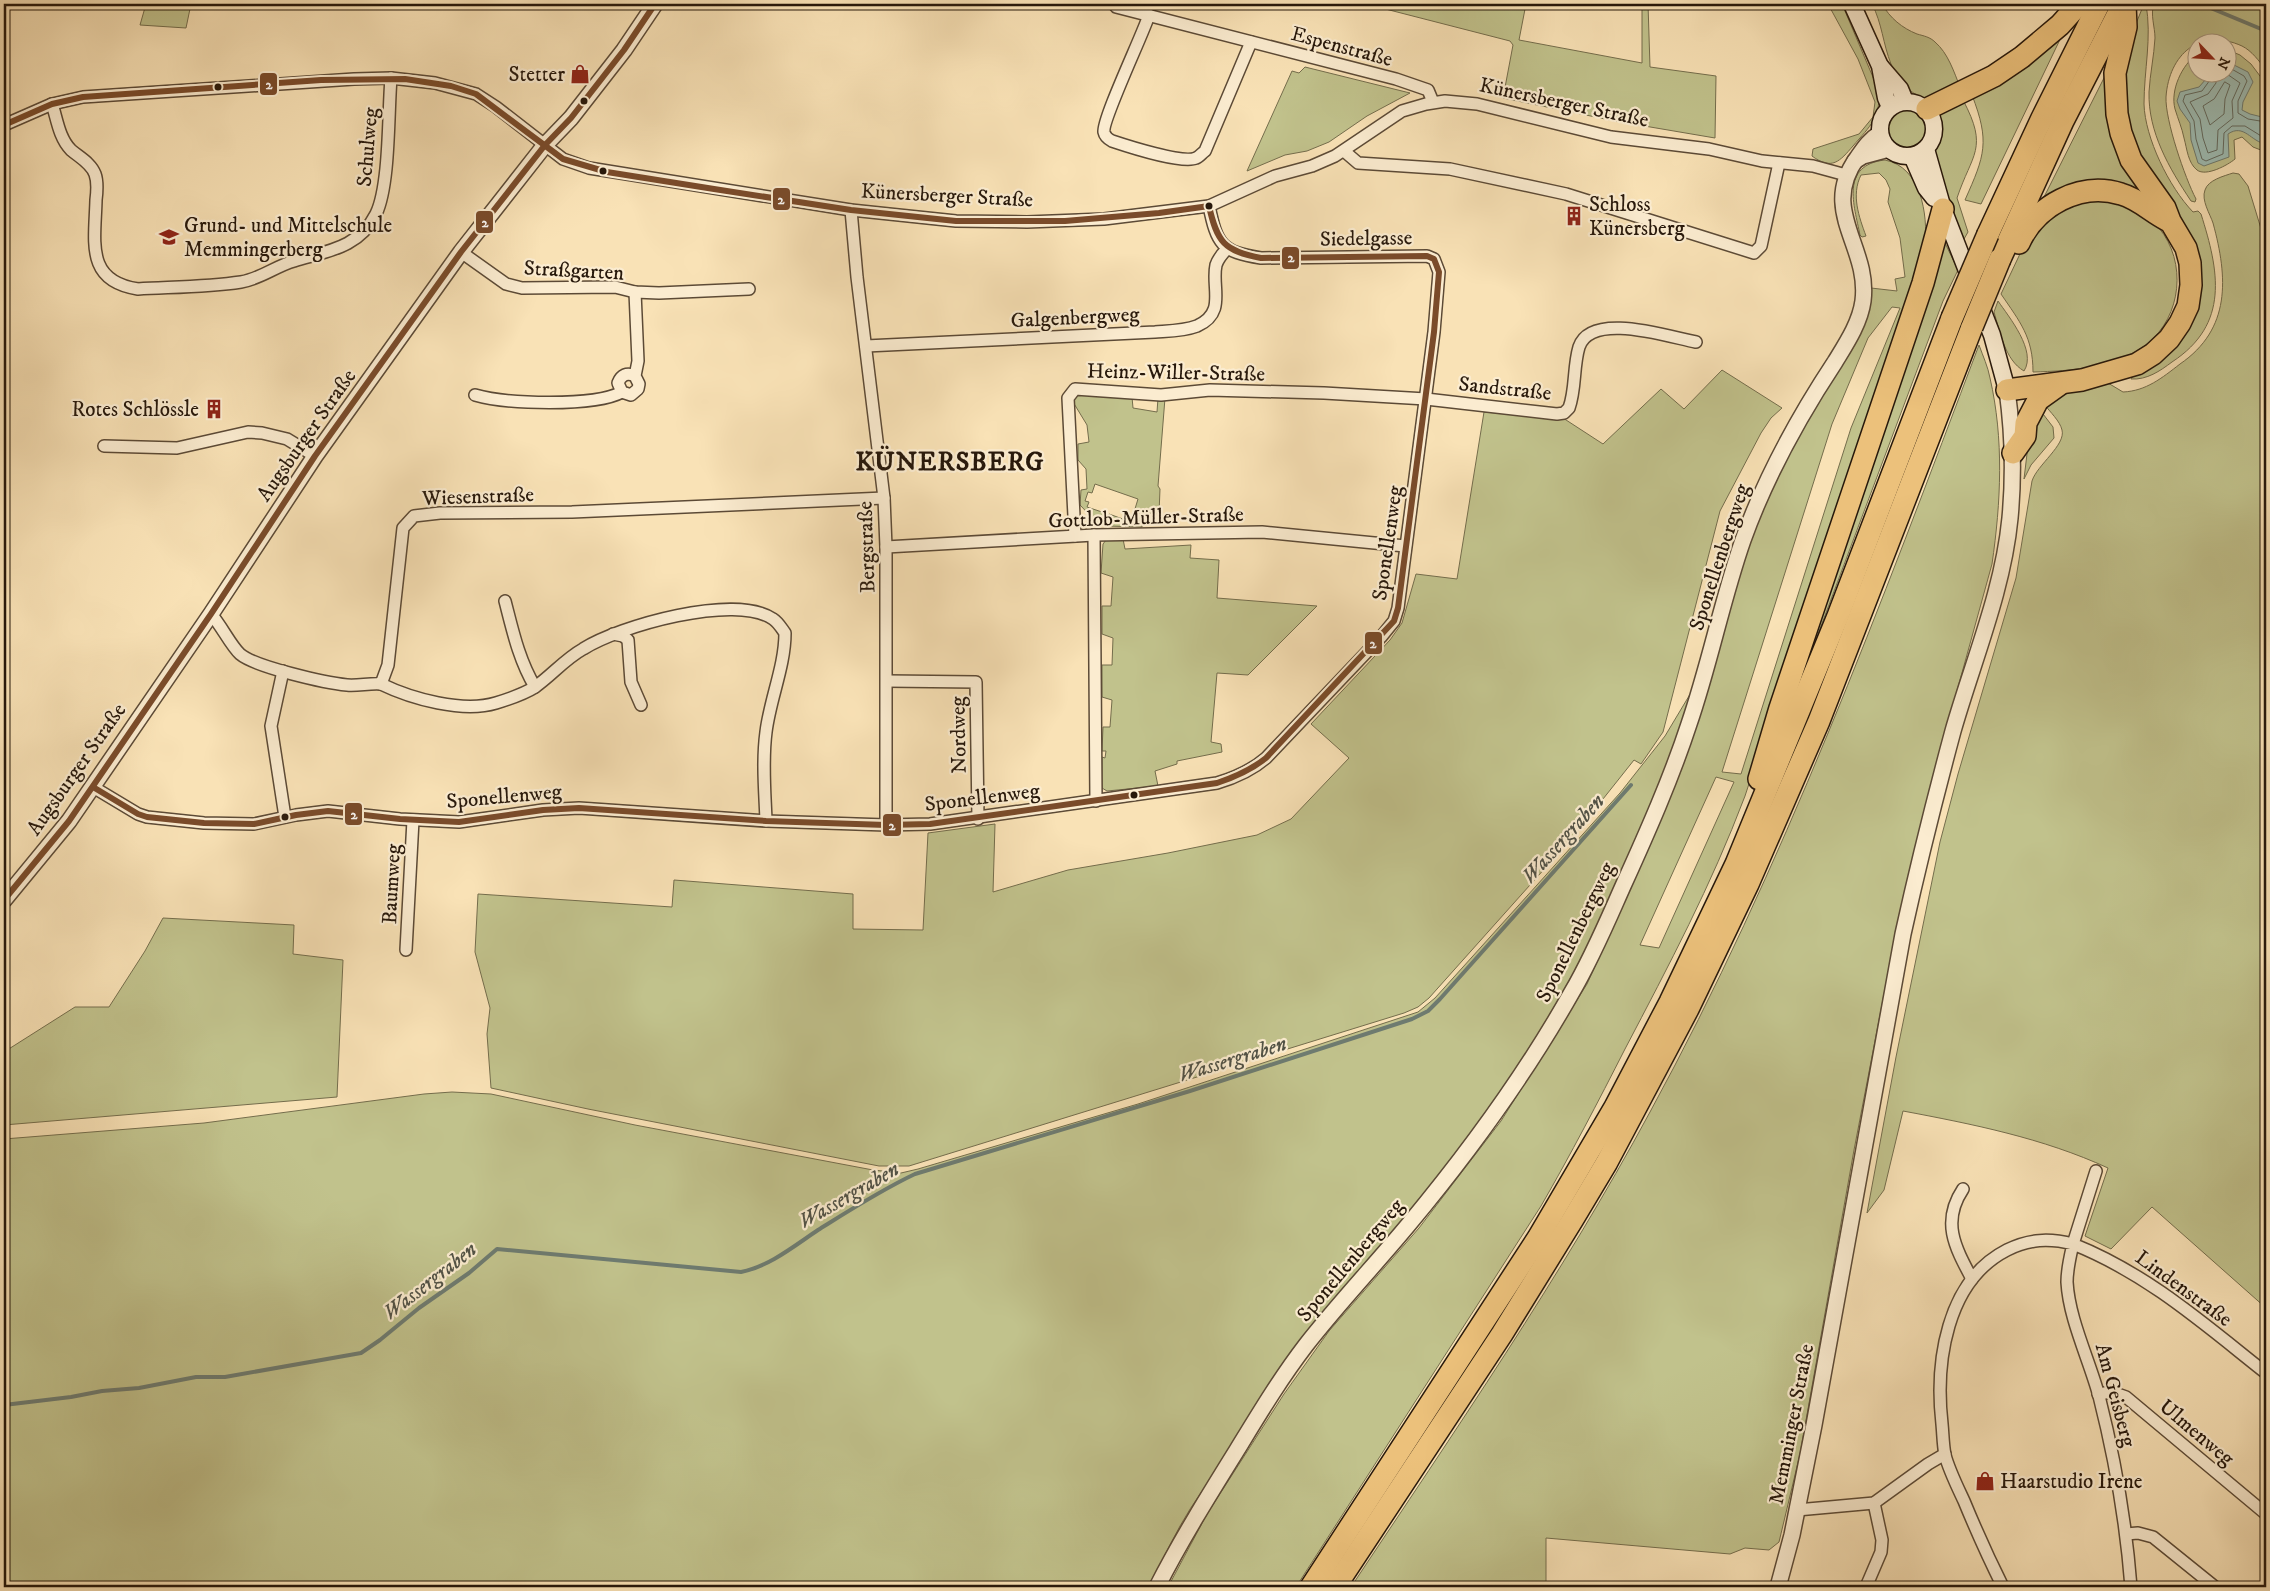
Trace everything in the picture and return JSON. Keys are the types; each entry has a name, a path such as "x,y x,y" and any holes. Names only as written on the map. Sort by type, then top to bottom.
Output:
{"highway":[{"path":"1927,110 1994,76 2022,57 2060,25 2079,4"},
{"path":"1311,1587 1494,1307 1577,1173 1666,1010 1736,864 1838,616 1952,318 1988,234 2042,118 2099,4"},
{"path":"2007,390 2062,383 2119,370 2136,364 2153,354 2169,339 2180,323 2189,299 2191,285 2190,263 2186,248 2170,221 2165,208 2131,160 2123,140 2117,114 2115,73 2126,28 2124,4"},
{"path":"1334,1587 1502,1334 1573,1219 1607,1162 1688,1009 1748,884 1819,721 1968,336 1990,309 2003,266 2064,120 2124,4"},
{"path":"2003,266 2034,219 2062,199 2076,194 2093,191 2120,194 2142,203 2170,221"},
{"path":"1736,864 1766,754 1923,283 1944,209"},
{"path":"2013,453 2025,436 2026,423 2038,400 2062,383"}],"main road":[{"path":"1852,4 1880,66 1886,98 1890,107"},
{"path":"1880,66 1900,90 1906,101"},
{"path":"1906,101 1919,104 1927,110 1932,117 1934,136 1919,153 1897,154 1889,149 1880,134 1883,115 1890,107 1906,101"},
{"path":"1919,153 1944,209 1992,335 2007,390"}],"street":[{"name":"Augsburger Straße","path":"4,900 64,827 93,787 211,614 315,456 461,252 545,145 571,118 624,50 655,4"},
{"name":"Espenstraße","path":"1116,7 1423,88 1430,92 1433,102"},
{"path":"1149,15 1109,112 1104,133 1112,141 1160,154 1190,160 1196,159 1205,150 1251,42"},
{"name":"Künersberger Straße","path":"4,125 52,104 83,97 321,80 391,78 451,86 476,94 496,107 563,159 599,170 851,210 956,221 1027,222 1104,219 1209,206 1258,182 1312,166 1344,151 1394,115 1433,102 1452,101 1478,104 1611,137 1709,149 1762,162 1813,166 1846,176"},
{"name":"Schulweg","path":"52,104 62,138 70,149 88,164 95,173 97,188 94,254 100,269 111,281 124,287 138,289 242,282 258,277 286,263 330,252 345,246 354,241 370,224 377,213 383,189 391,78"},
{"path":"1846,176 1854,161 1870,140 1880,134"},
{"path":"1854,161 1889,149"},
{"path":"1344,151 1358,163 1450,169 1566,194 1736,249 1754,253 1761,246 1779,163"},
{"name":"Sponellenbergweg","path":"1157,1587 1191,1524 1287,1371 1326,1321 1429,1200 1475,1139 1547,1034 1590,961 1646,834 1688,729 1735,566 1760,497 1784,446 1846,344 1860,313 1863,301 1863,287 1855,247 1842,205 1842,187 1846,176"},
{"path":"1209,206 1214,228 1227,248"},
{"name":"Bergstraße","path":"851,210 884,498 887,681 886,825"},
{"name":"Siedelgasse","path":"1227,248 1240,255 1261,258 1427,256 1434,259"},
{"name":"Galgenbergweg","path":"866,346 1186,329 1198,326 1214,310 1217,298 1216,266 1227,248"},
{"name":"Straßgarten","path":"461,252 506,284 514,287 530,289 614,287 636,292 668,293 749,289"},
{"name":"Sponellenweg","path":"93,787 138,814 156,819 254,824 328,811 413,820 459,822 542,810 579,808 766,821 886,825 930,824 978,818 1217,783 1232,779 1259,764 1381,637 1394,621 1398,608 1426,399 1439,272 1434,259"},
{"name":"Straßgarten","path":"475,395 506,402 566,401 608,398 622,392 619,387 622,377 628,374 634,376 638,361 636,292"},
{"name":"Sandstraße","path":"1426,399 1557,414 1564,412 1571,402 1579,349 1586,335 1595,330 1614,328 1696,342"},
{"name":"Heinz-Willer-Straße","path":"1075,536 1068,398 1075,390 1160,394 1210,390 1324,393 1426,399"},
{"name":"Memminger Straße","path":"1778,1587 1797,1510 1887,1016 1921,855 2004,553 2010,519 2013,453 2007,390"},
{"path":"104,446 177,448 248,432 287,439 315,456"},
{"name":"Wiesenstraße","path":"381,684 388,665 403,528 414,516 440,513 572,512 884,498"},
{"name":"Gottlob-Müller-Straße","path":"886,547 1094,535 1262,532 1405,546"},
{"path":"1094,535 1096,801"},
{"path":"505,601 517,650 524,669 535,687"},
{"path":"211,614 222,626 241,655 283,670 346,685 381,684 410,696 456,705 479,706 494,703 535,687 583,648 641,623 699,612 730,610 755,612 774,619 785,633 785,651 776,680 766,732 764,758 766,821"},
{"path":"613,634 623,636 628,640 631,682 641,704"},
{"path":"283,670 272,726 285,818"},
{"name":"Nordweg","path":"887,681 976,682 978,818"},
{"name":"Baumweg","path":"406,950 413,820"},
{"name":"Am Geisberg","path":"2096,1171 2073,1244 2067,1281 2069,1298 2098,1394 2114,1461 2126,1534 2131,1587"},
{"path":"1963,1189 1953,1207 1951,1229 1972,1279"},
{"path":"2003,1587 1945,1454 1939,1394 1943,1350 1958,1304 1972,1279 1989,1262 2018,1245 2035,1240 2050,1239 2073,1244"},
{"name":"Lindenstraße","path":"2073,1244 2103,1256 2148,1281 2266,1373"},
{"name":"Ulmenweg","path":"2098,1394 2112,1392 2126,1397 2266,1514"},
{"path":"1797,1510 1874,1503 1945,1454"},
{"path":"1866,1587 1881,1552 1882,1540 1874,1503"},
{"path":"2126,1534 2138,1533 2153,1538 2215,1587"}],"green space":[{"path":"146,4 191,4 186,28 140,25"},
{"path":"1366,4 1526,4 1519,40 1642,63 1642,4 1648,4 1650,67 1716,76 1715,138 1615,121 1503,98 1513,45 1510,41"},
{"path":"1828,4 1842,4 1878,89 1879,99 1876,114 1869,127 1840,160 1825,163 1812,156 1813,149 1859,134 1873,117 1875,102 1858,59"},
{"path":"1872,4 1882,4 1901,26 1929,38 1940,46 1953,69 1960,87 1938,96 1924,98 1906,87 1891,64"},
{"path":"2144,4 2146,4 2148,17 2144,91 2145,117 2154,147 2167,176 2184,202 2193,212 2198,211 2201,214 2212,256 2215,295 2211,314 2204,331 2191,347 2158,372 2142,378 2131,379 2199,283 2144,171 2124,116 2126,48"},
{"path":"2154,4 2266,4 2266,70 2252,53 2238,45 2238,32 2188,32 2188,49 2173,68 2168,82 2166,97 2169,120 2181,164 2196,199 2195,202 2191,201 2168,163 2161,149 2152,121 2149,92 2155,38"},
{"path":"2066,27 1981,204 1965,200 1977,171 1983,148 1981,125 1972,95"},
{"path":"2238,54 2251,64 2266,84 2266,152 2253,147 2242,137 2234,140 2235,159 2227,164 2206,172 2201,172 2194,167 2188,156 2174,102 2178,78 2188,64 2188,82 2238,82"},
{"path":"1305,67 1410,93 1367,116 1329,142 1307,151 1285,155 1247,171 1292,71 1299,73"},
{"path":"2106,74 2106,108 2111,134 2121,157 2150,201 2042,201"},
{"path":"1963,100 1971,116 1976,141 1972,160 1957,198 1968,232 1964,239 1942,188 1935,158 1941,125 1937,112"},
{"path":"1907,109 1921,115 1927,129 1921,143 1907,149 1893,143 1887,129 1893,115"},
{"path":"1885,160 1897,164 1907,172 1914,182 1920,193 1923,206 1926,233 1925,245 1745,796 1718,862 1689,925 1541,1206 1296,1587 1168,1587 1207,1514 1284,1394 1329,1331 1419,1228 1501,1121 1587,984 1608,938 1720,632 1762,504 1870,304 1871,288 1897,291 1895,279 1905,277 1900,238 1888,202 1890,189 1886,180 1879,173 1861,175 1858,183 1857,206 1866,236 1862,237 1860,235 1853,199 1853,188 1861,170 1871,163","holes":["1892,307 1900,308 1851,428 1741,774 1722,772 1832,424 1868,338","1716,777 1734,782 1659,948 1640,945"]},
{"path":"2233,173 2239,174 2248,186 2266,245 2266,1308 2152,1207 2111,1249 2085,1236 2108,1168 2058,1148 2007,1133 1903,1111 1884,1190 1867,1213 1896,1057 1940,842 1958,774 2016,578 2032,481 2039,468 2056,449 2062,436 2059,423 2044,404 2071,391 2108,383 2123,392 2139,389 2160,379 2197,350 2209,335 2217,319 2223,283 2218,243 2204,194 2209,184 2213,181"},
{"path":"2079,199 2119,202 2143,215 2159,228 2168,242 2177,272 2174,304 2168,319 2159,332 2147,344 2135,352 2093,367 2033,372 2028,339 2001,294 2028,237 2041,220"},
{"path":"1945,243 1958,270 1943,301 1812,650 1819,606 1941,248"},
{"path":"1998,301 2020,334 2024,344 2027,363 2024,371 2012,360 2001,337 1994,312"},
{"path":"1979,345 1990,378 1999,447 1999,494 1992,564 1928,796 1900,911 1854,1150 1800,1454 1779,1542 1769,1550 1745,1548 1730,1554 1546,1538 1546,1587 1351,1587 1506,1353 1580,1234 1650,1112 1698,1020 1744,926 1828,734 1905,540"},
{"path":"1722,370 1782,408 1771,418 1761,433 1720,511 1663,732 1641,764 1634,760 1572,838 1429,998 1418,1007 1404,1013 909,1166 879,1166 491,1088 487,1034 490,1008 475,952 478,894 672,907 674,880 853,894 853,929 923,930 928,833 995,824 993,892 1068,870 1257,835 1291,819 1349,758 1311,724 1390,640 1402,623 1416,574 1457,579 1484,412 1563,418 1603,444 1661,389 1684,409"},
{"path":"1079,392 1132,397 1133,408 1157,412 1158,398 1165,398 1158,486 1160,489 1159,514 1143,513 1142,527 1105,526 1109,514 1131,522 1138,499 1095,484 1092,493 1088,492 1085,501 1089,502 1087,507 1105,513 1100,526 1080,505 1081,490 1087,489 1086,469 1078,460 1078,444 1089,442 1087,425 1073,402"},
{"path":"2040,410 2053,427 2054,438 2031,465 2024,479 2029,437"},
{"path":"1123,539 1125,549 1191,545 1190,558 1219,560 1217,598 1317,606 1248,675 1217,673 1211,742 1221,744 1222,752 1177,761 1177,764 1155,771 1158,786 1107,791 1102,788 1102,757 1105,758 1106,751 1102,751 1103,727 1110,727 1112,700 1102,697 1102,665 1112,665 1113,638 1102,634 1102,606 1111,606 1113,577 1101,573 1103,544 1106,540"},
{"path":"1695,686 1675,746 1628,863 1601,920 1540,1031 1506,1084 1448,1164 1281,1367 1224,1459 1185,1517 1149,1587 4,1587 4,1139 204,1123 452,1092 491,1094 635,1125 873,1170 901,1173 918,1169 1138,1104 1418,1012 1435,998 1620,793 1665,736"},
{"path":"163,918 294,925 293,954 343,960 337,1097 4,1125 4,1052 75,1007 109,1007 145,951"}],"water":[{"path":"2238,67 2248,72 2253,82 2243,102 2242,110 2266,118 2266,144 2243,132 2234,131 2228,134 2229,157 2204,166 2198,163 2191,140 2190,123 2177,101 2180,92 2199,87 2203,82 2238,82"}],"waterway":[{"path":"2201,4 2266,31"},
{"name":"Wassergraben","path":"4,1405 71,1397 102,1391 139,1388 196,1377 225,1377 361,1353 419,1308 469,1273 497,1249 741,1272 752,1269 781,1255 854,1208 915,1174 1190,1091 1412,1019 1428,1011 1440,999 1631,785"}],"transit line":[{"name":"2","path":"4,900 69,821 211,614 315,456 461,252 545,145 571,118 624,50 655,4"},
{"name":"2","path":"4,125 52,104 83,97 321,80 405,79 451,86 476,94 563,159 607,172 851,210 956,221 1065,221 1159,213 1209,206 1215,228 1224,243 1230,248 1248,255 1261,258 1427,256 1434,259 1439,272 1434,332 1398,608 1394,621 1266,758 1249,770 1217,783 930,824 886,825 766,821 579,808 543,810 459,822 400,819 328,811 296,815 254,824 204,823 147,817 138,814 93,787"}],"place":[{"name":"Stetter","path":"580,74"},
{"name":"Schloss Künersberg","path":"1574,216"},
{"name":"Grund- und Mittelschule Memmingerberg","path":"169,237"},
{"name":"Rotes Schlössle","path":"214,409"},
{"name":"Haarstudio Irene","path":"1985,1481"}],"district":[{"name":"KÜNERSBERG","path":"950,461"}]}
